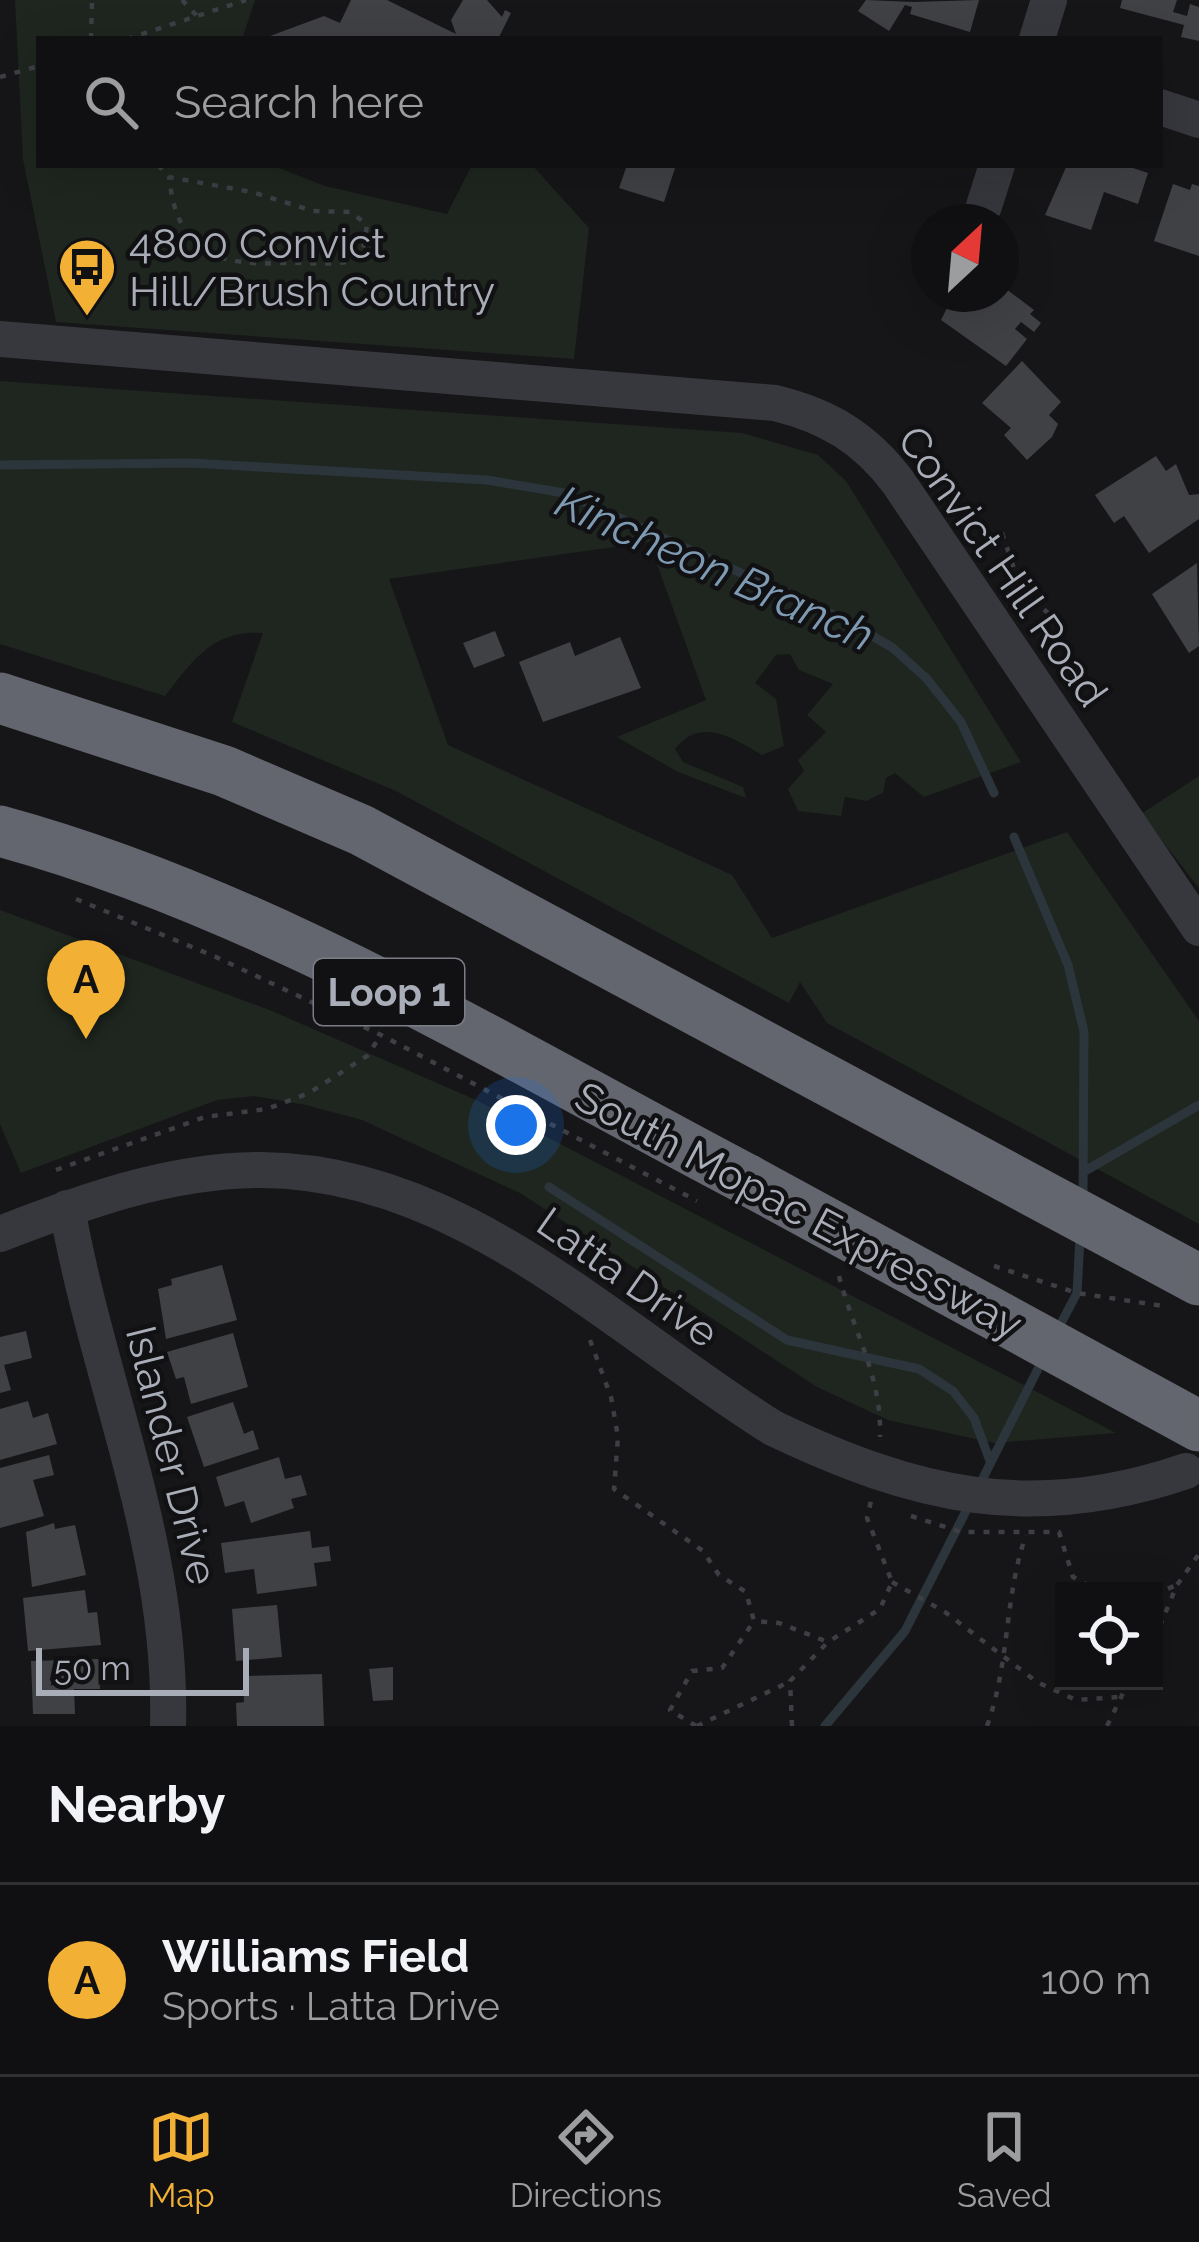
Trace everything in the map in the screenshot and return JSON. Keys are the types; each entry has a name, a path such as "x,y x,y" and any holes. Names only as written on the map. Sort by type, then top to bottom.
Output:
{"highway":[{"path":"0,698 224,771 382,840 1199,1280"},
{"name":"South Mopac Expressway","path":"9,834 182,896 315,954 746,1179 1199,1426"}],"street":[{"path":"1038,36 1049,0"},
{"path":"1163,108 1199,120"},
{"path":"985,204 996,168"},
{"name":"Convict Hill Road","path":"0,339 775,403 824,418 862,441 898,482 1199,928"},
{"name":"Latta Drive","path":"0,1234 150,1183 258,1170 345,1181 418,1201 485,1234 773,1428 896,1481 968,1496 1099,1494 1199,1465"},
{"name":"Islander Drive","path":"67,1208 77,1264 134,1462 161,1590 170,1662 168,1726"}],"path":[{"path":"91,36 92,0"},
{"path":"182,0 197,16"},
{"path":"136,36 245,0"},
{"path":"0,77 36,67"},
{"path":"161,168 169,177 182,219 215,260 254,267 334,265 351,261 368,238 367,225 351,212 313,211 252,192 169,177"},
{"path":"1002,533 1021,590 1058,622"},
{"path":"56,1170 205,1117 267,1109 309,1093 367,1056 381,1035"},
{"path":"835,1259 853,1329 881,1396 880,1437"},
{"path":"590,1340 615,1418 614,1489 704,1551 718,1576 746,1592 754,1621 722,1668 692,1671 670,1710 696,1726 790,1682 828,1642 880,1610 892,1582"},
{"path":"875,1486 867,1518 892,1582 1037,1682 1076,1700 1119,1697"},
{"path":"1059,1532 1073,1577 1082,1582"},
{"path":"987,1726 1007,1657 1013,1585 1026,1534"},
{"path":"1163,1619 1199,1554"},
{"path":"1163,1591 1178,1585"},
{"path":"754,1621 779,1623 828,1642"},
{"path":"790,1682 792,1726"},
{"path":"1107,1726 1123,1690"}],"shaded area":[{"path":"15,0 255,0 243,36 36,36 36,168 279,168 325,186 447,214 470,168 535,168 589,228 574,359 56,322 23,159"},
{"path":"0,381 742,433 818,455 846,481 1021,762 924,797 895,773 886,778 883,793 866,801 845,797 841,816 798,811 788,789 804,771 798,760 826,732 807,715 833,684 799,670 790,654 776,655 755,683 776,699 784,746 762,755 729,737 706,732 685,739 675,749 683,762 743,787 746,798 678,772 617,737 706,700 649,542 389,579 448,745 732,875 772,938 1067,832 1199,1021 1199,1224 827,1023 800,982 789,1003 396,791 232,722 263,633 218,642 196,659 165,696 0,644"},
{"path":"1199,776 1199,888 1141,814"},
{"path":"0,910 272,1011 476,1100 1116,1433 994,1443 888,1420 817,1387 520,1193 362,1120 306,1105 254,1096 217,1100 21,1173 0,1124"}],"building":[{"path":"351,0 387,0 456,34 451,20 463,0 487,0 502,17 505,10 511,13 500,36 270,36 324,16 340,23"},
{"path":"866,0 979,0 970,32 910,14 912,7 905,5 889,31 858,11"},
{"path":"1122,0 1177,0 1173,12 1187,16 1190,4 1199,7 1199,41 1181,37 1184,25 1120,8"},
{"path":"626,168 675,168 664,202 619,188"},
{"path":"1066,168 1133,168 1148,173 1138,204 1104,192 1091,230 1045,215"},
{"path":"1173,184 1190,190 1192,184 1199,186 1199,256 1154,241"},
{"path":"1019,299 1041,323 1034,332 1021,322 1015,329 1027,339 1006,366 941,320 945,312 1019,312"},
{"path":"1022,361 1061,402 1049,415 1058,424 1052,437 1027,460 1004,435 1011,428 982,403"},
{"path":"1156,456 1166,471 1176,464 1189,495 1199,494 1199,519 1149,553 1124,516 1114,523 1095,495"},
{"path":"1197,563 1199,646 1189,653 1152,594"},
{"path":"495,631 505,656 474,668 463,643"},
{"path":"620,637 641,688 543,722 519,662 570,642 575,656"},
{"path":"222,1265 237,1320 166,1339 158,1289 172,1285 171,1279"},
{"path":"26,1331 32,1358 4,1365 11,1390 0,1393 0,1337"},
{"path":"233,1333 248,1387 191,1404 184,1377 176,1379 167,1352"},
{"path":"28,1401 33,1418 48,1413 57,1444 0,1460 0,1409"},
{"path":"233,1402 244,1434 253,1430 259,1449 204,1467 187,1417"},
{"path":"49,1455 54,1475 33,1480 44,1516 0,1528 0,1468"},
{"path":"279,1457 285,1479 301,1475 307,1495 291,1499 294,1508 251,1523 244,1501 225,1507 216,1477"},
{"path":"54,1523 55,1529 75,1525 86,1575 32,1587 26,1532"},
{"path":"310,1531 312,1548 329,1546 331,1561 314,1563 317,1586 257,1594 254,1569 225,1573 221,1543"},
{"path":"85,1590 88,1613 97,1612 101,1645 28,1651 23,1598"},
{"path":"277,1605 282,1657 236,1661 232,1609"},
{"path":"99,1659 100,1689 74,1689 75,1714 33,1714 31,1661"},
{"path":"393,1667 393,1700 373,1701 369,1669"},
{"path":"322,1674 324,1726 237,1726 236,1703 244,1702 243,1676"}],"waterway":[{"name":"Kincheon Branch","path":"0,465 191,463 487,480 564,493 845,620 893,648 927,679 961,722 994,793"},
{"name":"Kincheon Branch","path":"1014,837 1068,965 1084,1032 1083,1196"},
{"path":"1085,1171 1199,1105"},
{"path":"549,1187 787,1340 919,1369 953,1391 974,1418 990,1461"},
{"name":"Kincheon Branch","path":"1058,1329 1077,1293 1080,1237"},
{"name":"Kincheon Branch","path":"980,1484 1042,1361"},
{"name":"Kincheon Branch","path":"825,1726 905,1631 966,1511"}],"place":[{"name":"4800 Convict Hill/Brush Country","path":"87,318"},
{"name":"Williams Field","path":"86,1039"}]}
